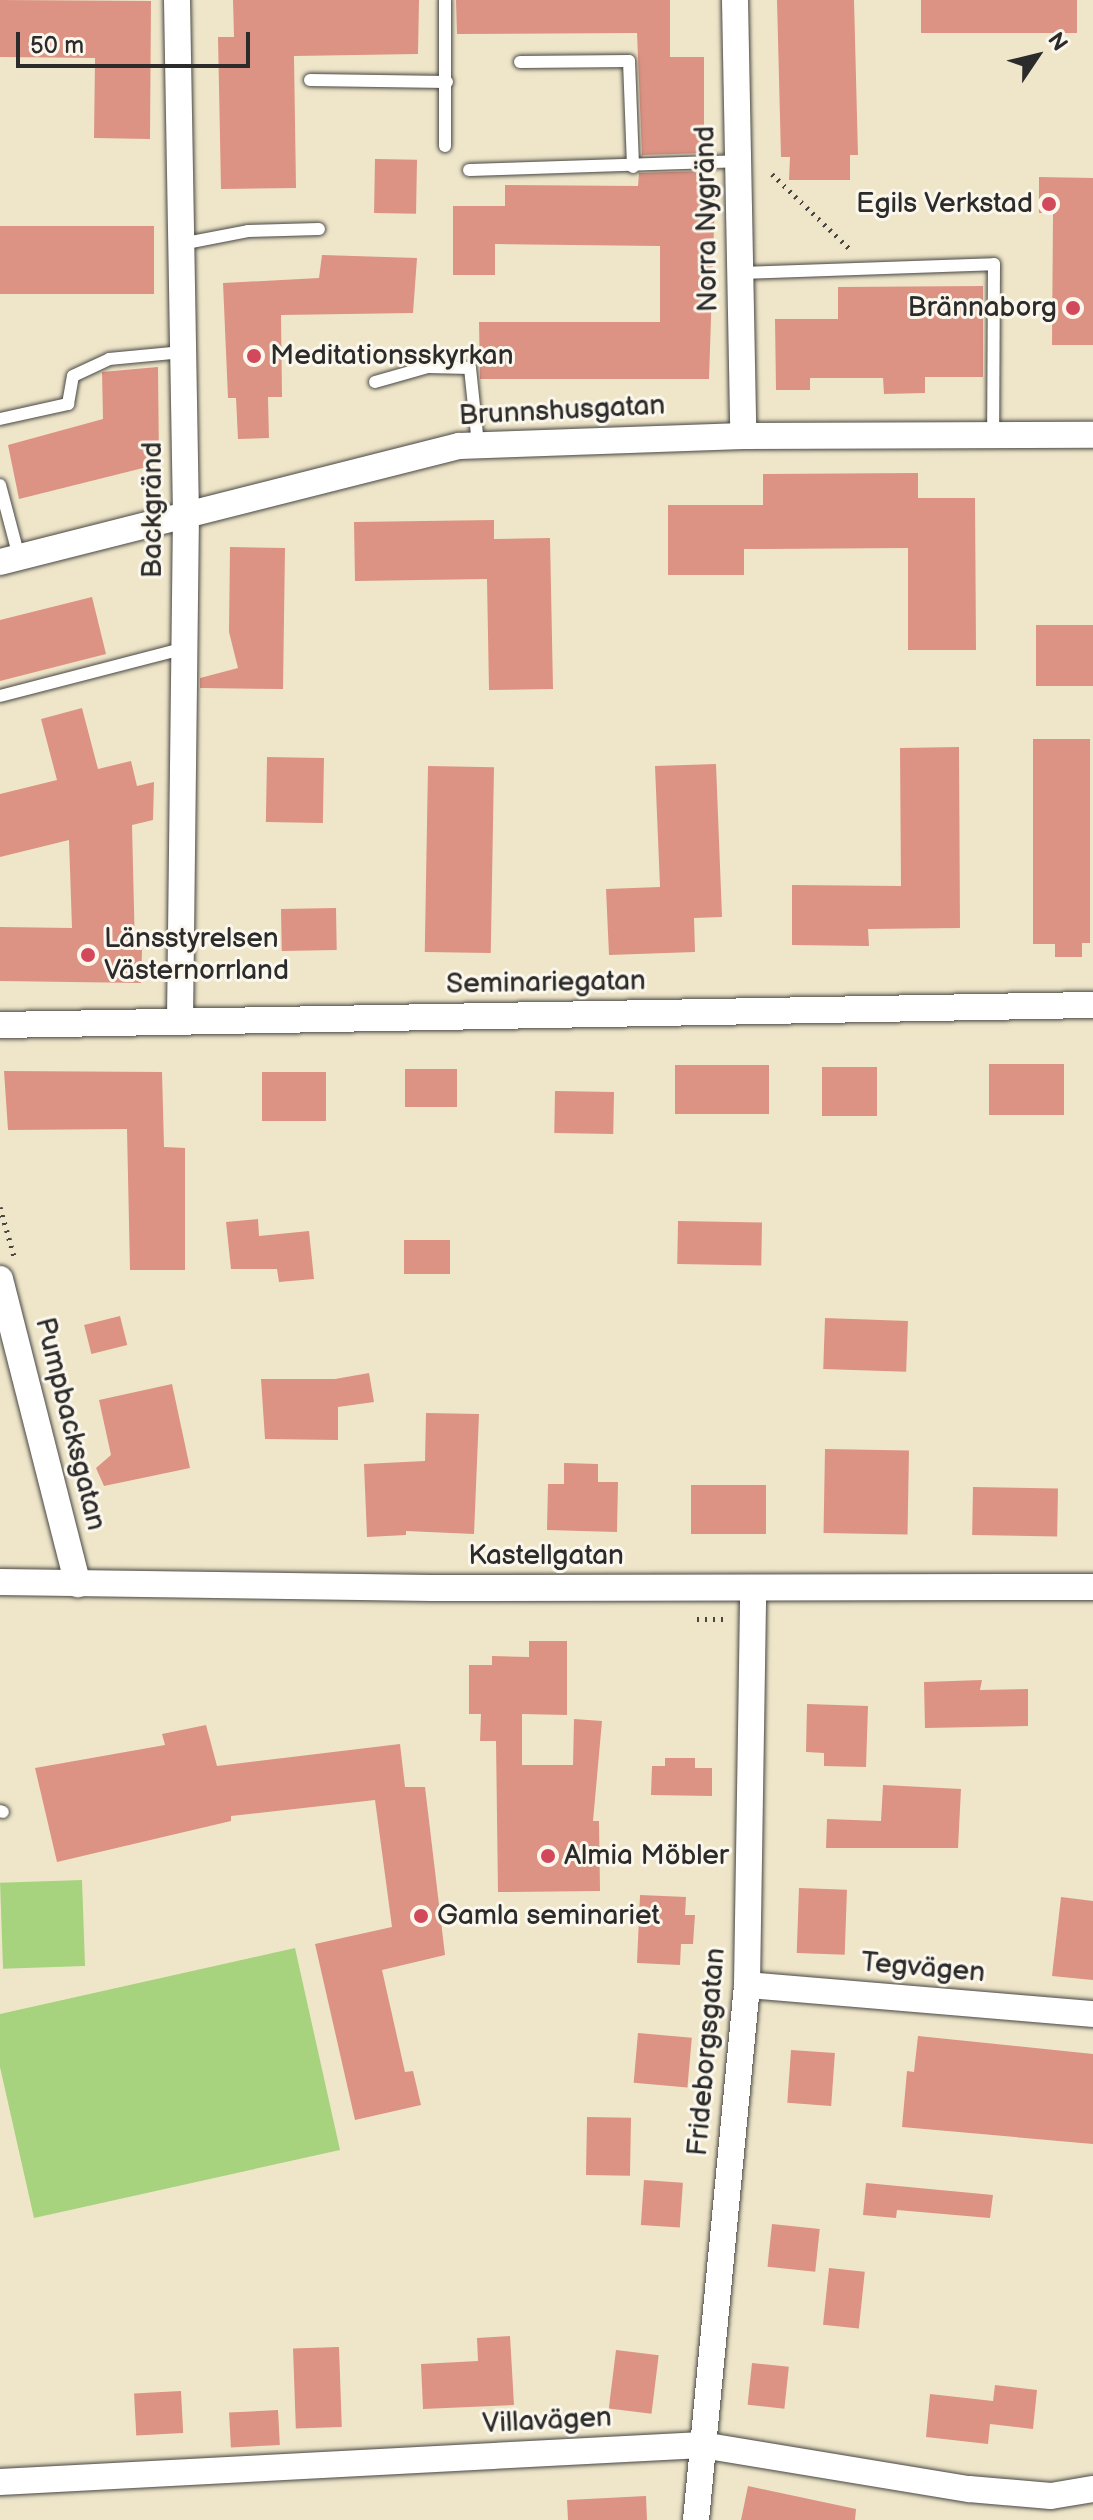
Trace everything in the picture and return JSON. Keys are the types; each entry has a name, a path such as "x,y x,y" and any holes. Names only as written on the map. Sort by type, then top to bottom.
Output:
{"street":[{"name":"Backgränd","path":"177,0 186,514 180,1020"},
{"name":"Norra Nygränd","path":"735,0 743,436"},
{"name":"Brunnshusgatan","path":"10,560 407,456 478,444 743,436 993,438 1093,435"},
{"name":"Seminariegatan","path":"0,1025 1093,1005"},
{"name":"Pumpbacksgatan","path":"0,1279 78,1584"},
{"name":"Kastellgatan","path":"0,1582 753,1588 1093,1587"},
{"name":"Frideborgsgatan","path":"696,2520 747,1985 753,1588"},
{"name":"Tegvägen","path":"747,1985 1093,2014"},
{"name":"Villavägen","path":"0,2482 702,2445 969,2489 1051,2496 1093,2489"}],"lane":[{"path":"445,0 445,146"},
{"path":"520,62 629,61 633,167"},
{"path":"310,80 447,82"},
{"path":"469,170 633,167 738,161"},
{"path":"181,244 248,231 319,229"},
{"path":"740,273 994,264 993,438"},
{"path":"0,419 68,404 73,376 109,359 183,352"},
{"path":"375,382 428,367 470,368 478,444"},
{"path":"0,485 10,560"},
{"path":"0,696 185,648"}],"path":[{"path":"772,174 870,268"}],"green space":[{"path":"82,1880 85,1966 3,1969 0,1883"},
{"path":"295,1948 340,2150 34,2218 0,2067 0,2014"}],"building":[{"path":"0,0 151,1 150,139 94,138 95,58 0,57"},
{"path":"233,0 419,0 418,54 294,56 296,188 221,189 218,37 234,37"},
{"path":"456,0 670,0 670,57 704,57 704,153 642,155 637,33 457,34"},
{"path":"777,0 854,0 858,155 850,155 850,180 789,180 790,157 781,157"},
{"path":"921,0 1077,0 1077,33 921,33"},
{"path":"375,159 417,160 416,214 374,213"},
{"path":"704,171 704,198 715,198 709,379 480,379 479,322 660,322 660,246 495,244 495,275 453,275 453,206 505,206 505,185 638,186 639,173"},
{"path":"1039,177 1093,178 1093,345 1052,345 1053,213 1039,213"},
{"path":"0,226 154,226 154,294 0,294"},
{"name":"Meditationsskyrkan","path":"322,255 417,258 413,313 281,315 282,397 268,397 269,438 238,439 236,398 228,398 223,283 319,278"},
{"path":"983,286 983,377 925,377 925,393 884,394 883,378 810,378 810,390 776,390 775,319 838,319 838,287"},
{"path":"158,367 159,464 19,499 8,445 103,419 102,372"},
{"path":"918,473 918,498 975,498 976,650 908,650 908,548 744,549 744,575 668,575 668,505 763,505 763,474"},
{"path":"494,520 494,539 550,538 553,689 489,690 487,579 355,581 354,522"},
{"path":"230,547 285,548 283,689 200,688 200,678 238,668 229,632"},
{"path":"92,597 106,654 0,681 0,620"},
{"path":"1036,625 1093,625 1093,686 1036,686"},
{"path":"82,708 98,769 131,761 137,786 154,782 153,820 132,825 135,950 142,950 141,983 0,981 0,927 72,928 69,840 0,857 0,794 57,780 41,719"},
{"path":"1033,739 1090,739 1090,943 1082,943 1082,957 1055,957 1055,944 1033,944"},
{"path":"959,747 960,928 868,929 869,946 792,945 792,885 901,886 900,748"},
{"path":"267,757 324,758 323,823 266,822"},
{"path":"716,764 722,917 694,918 695,952 609,955 606,889 660,887 655,766"},
{"path":"428,766 494,767 491,953 425,952"},
{"path":"336,908 337,950 282,951 281,909"},
{"path":"989,1064 1064,1064 1064,1115 989,1115"},
{"path":"675,1065 769,1065 769,1114 675,1114"},
{"path":"822,1067 877,1067 877,1116 822,1116"},
{"path":"405,1069 457,1069 457,1107 405,1107"},
{"path":"4,1071 162,1072 164,1147 185,1148 185,1270 130,1270 127,1129 8,1130"},
{"path":"262,1072 326,1072 326,1121 262,1121"},
{"path":"555,1091 614,1092 613,1134 554,1133"},
{"path":"258,1219 259,1236 309,1231 314,1279 279,1282 277,1269 231,1269 226,1222"},
{"path":"678,1221 762,1222 761,1265 677,1264"},
{"path":"404,1240 450,1240 450,1274 404,1274"},
{"path":"120,1316 127,1345 91,1354 84,1325"},
{"path":"825,1318 908,1321 906,1372 823,1369"},
{"path":"369,1373 374,1402 338,1407 338,1440 265,1439 261,1379 335,1379"},
{"path":"172,1384 190,1468 104,1486 96,1468 111,1455 99,1400"},
{"path":"426,1413 479,1414 474,1534 406,1531 406,1535 367,1537 364,1464 425,1461"},
{"path":"825,1449 909,1450 908,1534 824,1533"},
{"path":"564,1463 598,1464 598,1482 618,1482 617,1532 547,1530 548,1484 564,1484"},
{"path":"691,1485 766,1485 766,1534 691,1534"},
{"path":"973,1487 1058,1488 1057,1536 972,1535"},
{"path":"529,1641 567,1641 567,1715 522,1714 522,1765 573,1765 574,1719 602,1721 593,1821 599,1821 600,1891 498,1892 496,1741 480,1741 481,1714 469,1714 469,1665 492,1665 492,1656 529,1657"},
{"path":"982,1680 980,1690 1028,1689 1028,1726 925,1728 924,1682"},
{"path":"807,1704 868,1706 866,1767 824,1766 824,1753 806,1752"},
{"name":"Gamla seminariet","path":"206,1725 217,1766 400,1744 405,1787 425,1787 445,1955 382,1970 405,2072 413,2071 421,2105 355,2120 315,1944 392,1927 375,1800 231,1816 231,1821 57,1862 35,1768 165,1745 162,1734"},
{"path":"665,1758 695,1758 695,1768 712,1768 712,1796 651,1795 652,1766 665,1766"},
{"path":"883,1785 961,1789 958,1848 826,1848 827,1819 881,1821"},
{"path":"799,1888 847,1890 845,1955 797,1953"},
{"path":"640,1895 686,1897 685,1915 695,1915 693,1944 681,1944 680,1965 637,1963"},
{"path":"1061,1897 1093,1901 1093,1980 1052,1976"},
{"path":"638,2033 692,2038 687,2088 634,2083"},
{"path":"918,2036 1093,2054 1093,2144 902,2127 907,2071 914,2072"},
{"path":"791,2050 835,2053 831,2106 787,2103"},
{"path":"587,2117 631,2118 630,2176 586,2175"},
{"path":"644,2180 683,2183 680,2228 641,2225"},
{"path":"866,2183 993,2195 990,2218 897,2210 896,2218 863,2215"},
{"path":"772,2224 820,2229 815,2272 768,2267"},
{"path":"829,2268 865,2272 859,2328 823,2325"},
{"path":"510,2336 514,2405 423,2409 421,2364 478,2361 477,2338"},
{"path":"339,2347 342,2427 296,2429 293,2349"},
{"path":"616,2350 659,2355 651,2414 609,2409"},
{"path":"752,2363 789,2367 784,2409 748,2405"},
{"path":"995,2385 1037,2390 1033,2429 990,2424 988,2444 926,2437 930,2394 993,2401"},
{"path":"181,2391 183,2433 136,2435 134,2393"},
{"path":"278,2410 280,2445 231,2448 229,2413"},
{"path":"748,2486 856,2509 855,2520 741,2520"},
{"path":"646,2496 647,2520 568,2520 567,2500"}],"place":[{"name":"Egils Verkstad","path":"1049,204"},
{"name":"Brännaborg","path":"1073,308"},
{"name":"Meditationsskyrkan","path":"254,356"},
{"name":"Länsstyrelsen Västernorrland","path":"88,955"},
{"name":"Almia Möbler","path":"548,1856"},
{"name":"Gamla seminariet","path":"421,1916"}]}
